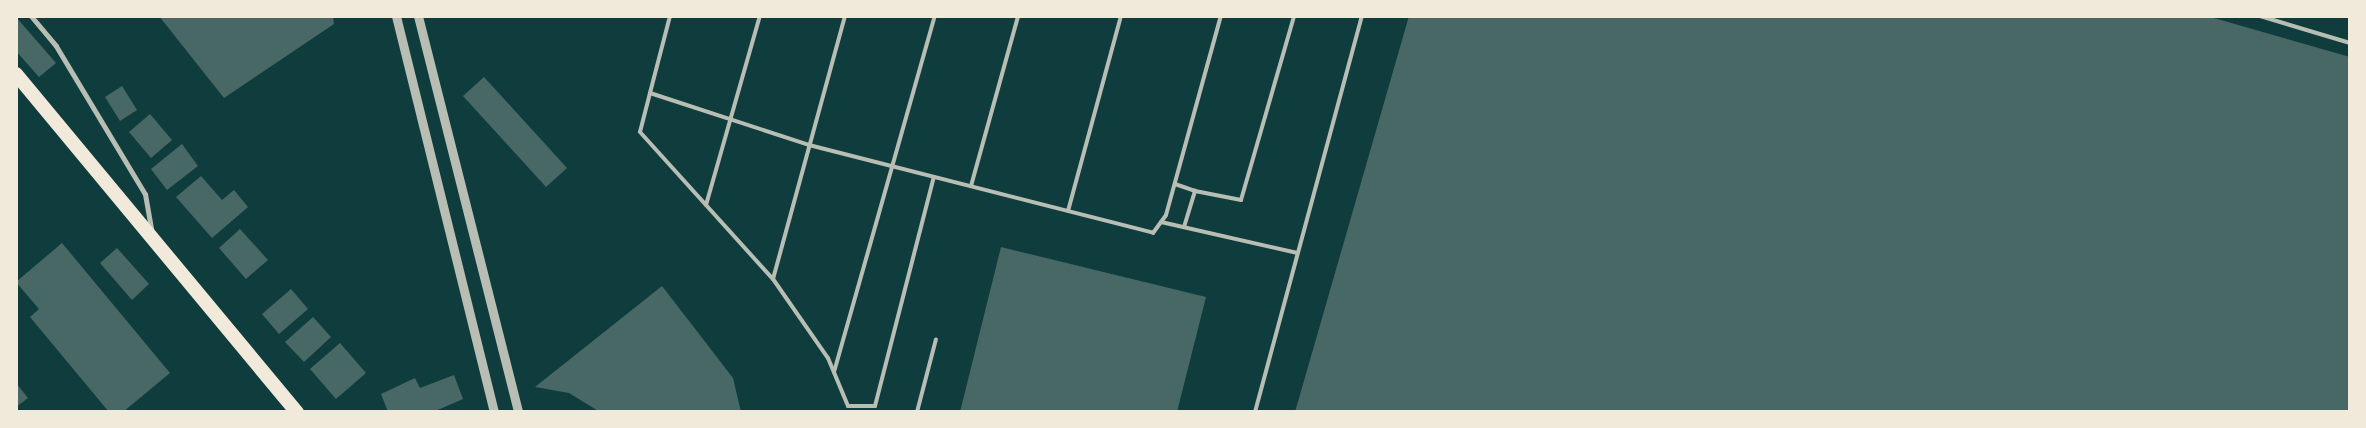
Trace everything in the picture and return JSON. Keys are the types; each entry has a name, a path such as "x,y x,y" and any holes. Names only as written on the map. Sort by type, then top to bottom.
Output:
{"highway":[{"path":"16,74 297,412"}],"street":[{"path":"31,16 56,46 145,194 153,238"},
{"path":"396,16 494,412"},
{"path":"418,16 518,412"}],"lane":[{"path":"670,16 640,132 773,279 828,358 848,406 875,406 934,177"},
{"path":"706,206 760,16"},
{"path":"773,279 846,16"},
{"path":"834,372 894,167 935,16"},
{"path":"971,186 1018,16"},
{"path":"1068,211 1121,16"},
{"path":"650,93 809,145 1154,233 1161,222 1175,184 1221,16"},
{"path":"1175,184 1195,191 1242,200 1294,16"},
{"path":"1255,412 1362,16"},
{"path":"2260,16 2350,43"},
{"path":"1184,227 1195,191"},
{"path":"1161,222 1298,253"},
{"path":"917,412 936,339"}],"building":[{"path":"159,16 333,16 334,24 224,98"},
{"path":"1409,16 2207,16 2350,57 2350,412 1295,412"},
{"path":"16,17 56,63 39,77 16,51"},
{"path":"484,77 567,168 546,187 463,96"},
{"path":"122,86 137,110 120,121 105,97"},
{"path":"150,114 172,140 151,158 129,132"},
{"path":"182,144 198,166 167,190 151,169"},
{"path":"201,176 222,200 234,190 248,207 212,238 176,197"},
{"path":"240,229 268,260 246,279 219,248"},
{"path":"62,243 170,373 123,412 109,412 30,317 39,309 16,282"},
{"path":"1001,247 1206,297 1177,412 960,412"},
{"path":"117,248 149,284 132,300 100,263"},
{"path":"662,286 733,378 741,412 600,412 569,393 535,387"},
{"path":"291,289 308,309 279,334 262,314"},
{"path":"313,317 331,337 304,362 285,342"},
{"path":"340,343 366,373 336,399 310,369"},
{"path":"454,375 463,399 433,412 388,412 381,394 415,378 420,388"},
{"path":"16,383 28,398 16,407"}]}
